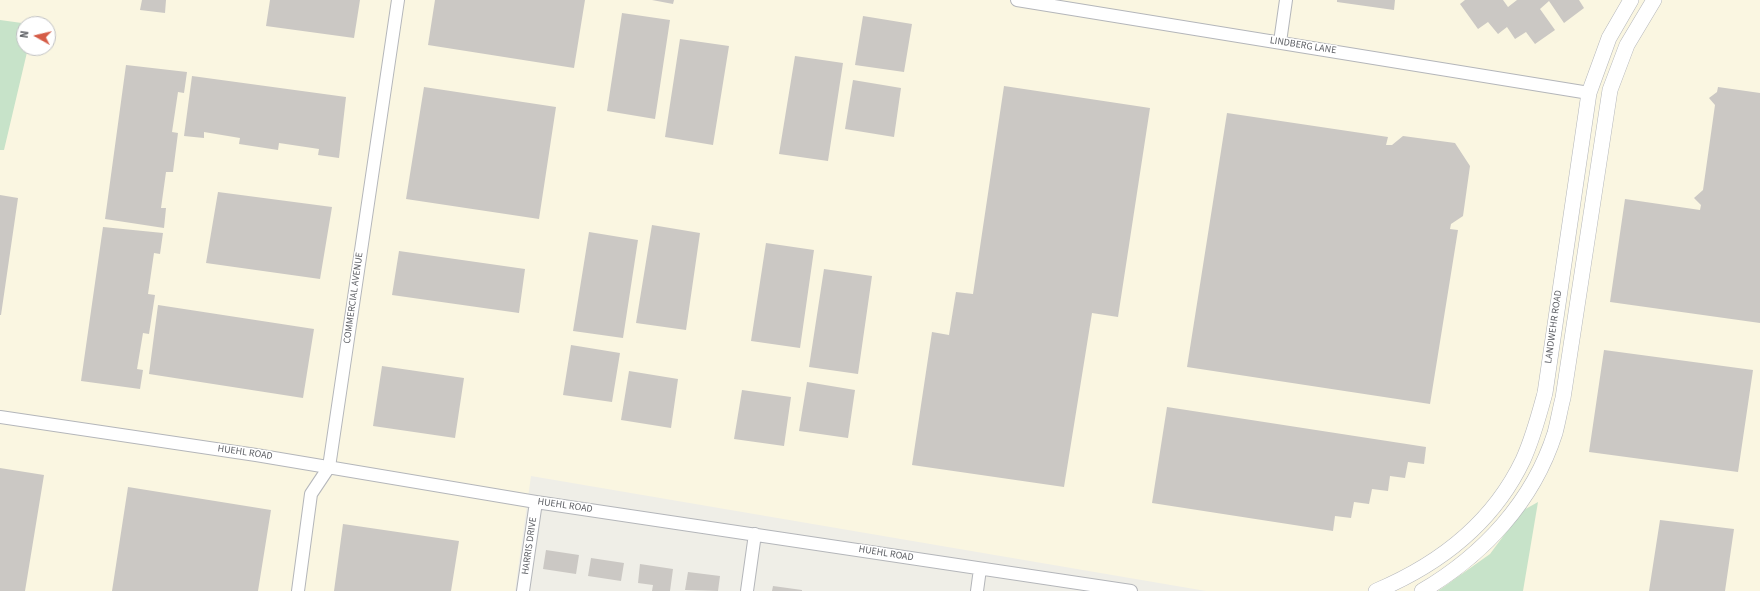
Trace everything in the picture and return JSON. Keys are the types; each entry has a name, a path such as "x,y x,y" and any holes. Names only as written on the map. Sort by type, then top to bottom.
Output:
{"street":[{"name":"COMMERCIAL AVENUE","path":"298,591 311,494 329,467 398,0"},
{"name":"LINDBERG LANE","path":"1017,0 1589,93"},
{"path":"1280,42 1286,0"},
{"name":"LANDWEHR ROAD","path":"1376,591 1403,580 1447,552 1466,537 1496,505 1523,460 1536,427 1545,393 1589,93 1609,38 1631,0"},
{"name":"LANDWEHR ROAD","path":"1422,591 1461,565 1492,538 1512,515 1532,484 1555,433 1563,398 1610,90 1627,45 1654,0"},
{"name":"HUEHL ROAD","path":"0,417 329,467 536,502 1131,591"},
{"name":"HARRIS DRIVE","path":"523,591 536,502"},
{"path":"747,591 755,534"},
{"path":"977,591 980,569"}],"shaded area":[{"path":"0,0 1760,0 1760,591 1206,591 531,476 515,591 0,591"}],"green space":[{"path":"0,20 16,22 16,56 26,56 4,150 0,150"},
{"path":"1538,502 1523,591 1438,591 1490,554 1522,511"}],"building":[{"path":"142,0 166,0 165,13 140,10"},
{"path":"270,0 360,0 354,38 266,26"},
{"path":"435,0 585,0 574,68 428,45"},
{"path":"652,0 674,0 673,4"},
{"path":"1337,0 1395,0 1394,10 1337,2"},
{"path":"1465,0 1503,0 1508,7 1517,0 1579,0 1584,8 1564,23 1549,1 1540,9 1555,30 1535,44 1526,32 1515,39 1507,27 1498,34 1488,22 1478,29 1460,4"},
{"path":"622,13 670,20 655,119 607,111"},
{"path":"863,16 912,24 904,72 855,65"},
{"path":"680,39 729,46 713,145 665,137"},
{"path":"795,56 843,63 828,161 779,154"},
{"path":"126,65 187,72 184,93 178,92 172,132 178,133 173,172 166,172 161,208 166,208 164,228 105,219"},
{"path":"192,76 346,97 339,158 318,155 319,149 279,143 278,150 239,144 240,138 204,132 204,138 184,136"},
{"path":"853,80 901,88 894,137 845,129"},
{"path":"1004,86 1150,108 1118,317 1092,313 1064,487 912,465 932,332 949,335 956,292 973,294"},
{"path":"424,87 556,107 539,219 406,199"},
{"path":"1718,87 1760,93 1760,323 1610,302 1625,199 1700,210 1701,205 1694,198 1703,190 1715,105 1709,98 1717,92"},
{"path":"1227,113 1388,137 1386,145 1392,145 1403,136 1455,143 1470,166 1463,216 1451,224 1450,229 1458,230 1430,404 1187,367"},
{"path":"218,192 332,207 320,279 206,263"},
{"path":"0,195 18,198 1,315 0,315"},
{"path":"652,225 700,233 686,330 636,323"},
{"path":"103,227 163,233 160,254 154,253 148,294 155,295 149,334 143,333 137,369 143,370 140,389 81,381"},
{"path":"589,232 638,240 623,338 573,331"},
{"path":"766,243 814,250 800,348 751,341"},
{"path":"399,251 525,269 519,313 392,295"},
{"path":"824,269 872,276 858,374 809,367"},
{"path":"158,305 314,329 303,398 149,374"},
{"path":"571,345 620,353 612,402 563,395"},
{"path":"1604,350 1753,370 1738,472 1589,452"},
{"path":"382,366 464,378 455,438 373,426"},
{"path":"629,371 678,379 671,428 621,420"},
{"path":"807,382 855,390 848,438 799,431"},
{"path":"742,390 791,397 784,446 734,439"},
{"path":"1167,407 1426,447 1424,464 1408,462 1405,478 1390,476 1388,491 1372,489 1369,504 1354,502 1351,518 1335,516 1333,531 1152,503"},
{"path":"0,468 44,475 25,591 0,591"},
{"path":"128,487 271,510 258,591 112,591"},
{"path":"1660,520 1734,529 1725,591 1649,591"},
{"path":"343,524 459,541 451,591 334,591"},
{"path":"546,550 579,555 576,574 543,569"},
{"path":"591,558 624,563 621,581 588,576"},
{"path":"640,564 673,569 670,591 652,591 653,585 638,583"},
{"path":"688,572 720,576 718,591 685,590"},
{"path":"773,586 802,590 802,591 772,591"}]}
